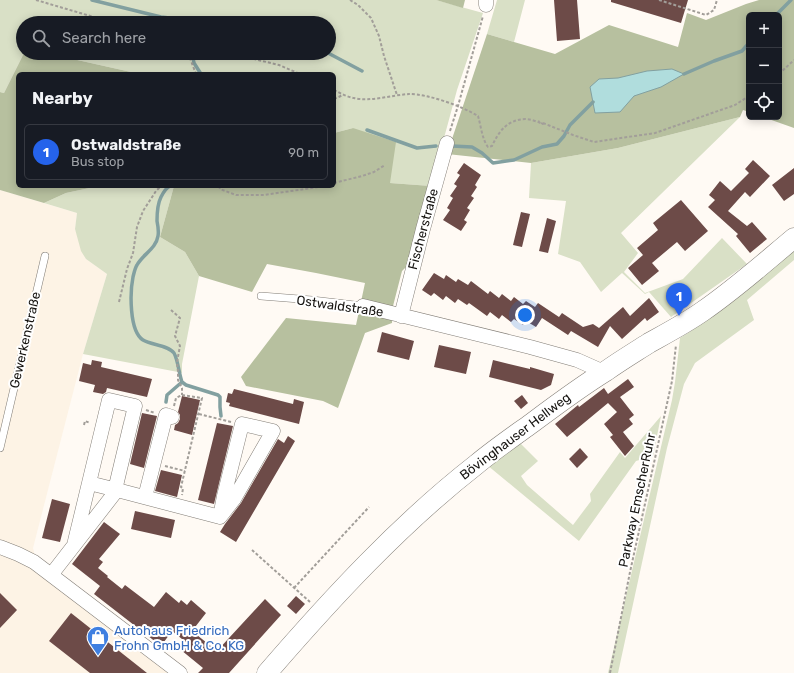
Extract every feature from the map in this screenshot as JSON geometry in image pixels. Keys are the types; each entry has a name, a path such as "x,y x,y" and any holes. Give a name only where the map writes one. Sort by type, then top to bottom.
{"street":[{"name":"Fischerstraße","path":"401,316 447,143"},
{"name":"Bövinghauser Hellweg","path":"267,673 332,600 375,556 424,508 477,463 574,392 648,344 703,311 794,238"},
{"name":"Ostwaldstraße","path":"363,306 530,347 577,360 604,372"},
{"path":"52,575 73,548 116,490 135,406 110,400 73,548"},
{"path":"145,497 169,416"},
{"path":"242,424 273,431 234,499 220,517 242,424"},
{"path":"89,483 220,517"},
{"path":"0,547 34,562 180,673"}],"lane":[{"name":"Gewerkenstraße","path":"0,448 45,256"},
{"name":"Ostwaldstraße","path":"261,296 363,306"}],"path":[{"path":"36,0 90,16"},
{"path":"350,0 358,5 371,18 380,36 384,56 397,95"},
{"path":"659,0 706,15 714,10 717,0"},
{"path":"454,119 486,3"},
{"path":"191,60 195,72"},
{"path":"258,60 279,65 295,72"},
{"path":"782,71 794,60"},
{"path":"336,91 355,99 411,94 458,106 478,116 486,145 488,146 492,146 498,134 512,121 526,119 543,124 538,121 594,142 654,133 735,105 746,98"},
{"path":"336,98 343,95"},
{"path":"336,182 374,172 385,165"},
{"path":"119,302 127,269 133,253 137,227 143,211 159,188"},
{"path":"220,188 236,195 264,195 311,188"},
{"path":"171,310 180,318 175,336 180,346 177,362 178,380 182,388 182,395"},
{"name":"Parkway EmscherRuhr","path":"610,673 630,572 672,381 676,343 670,332"},
{"path":"135,406 137,408 169,416 176,398 182,395 202,398 181,487 183,488 180,506"},
{"path":"199,414 242,424"},
{"path":"154,463 185,471"},
{"path":"294,588 369,507"},
{"path":"252,550 313,605"}],"shaded area":[{"path":"0,190 77,213 75,229 86,259 107,274 83,354 33,548 39,571 178,673 0,673"}],"green space":[{"path":"0,0 436,0 483,13 457,90 431,186 390,183 353,128 336,132 336,72 131,72 77,60 336,60 336,16 16,16 16,60 20,60 4,93 0,92"},
{"path":"436,0 465,0 463,8"},
{"path":"497,0 525,0 514,42 487,34"},
{"path":"759,0 794,0 794,128 771,120 782,120 782,12 746,12 746,111 743,110 740,117 618,148 531,163 447,154 487,34 555,54 609,25 678,47 687,13 706,20"},
{"path":"20,60 77,60 131,72 16,72 16,188 90,188 66,193 44,203 0,190 0,92 4,93"},
{"path":"740,117 621,233 638,253 624,272 645,293 683,279 722,238 747,264 671,317 649,292 645,294 622,273 601,292 580,262 558,254 566,201 529,198 531,163 618,148"},
{"path":"353,128 396,142 390,183 431,186 411,262 402,271 393,306 392,323 365,333 338,408 323,401 246,386 241,377 286,318 356,325 365,283 267,264 252,292 199,276 185,252 160,237 173,188 336,188 336,132"},
{"path":"90,188 173,188 160,237 185,252 199,276 182,364 182,373 83,354 107,274 86,259 81,251 75,229 77,213 44,203 66,193"},
{"path":"794,246 794,260 747,300 754,320 695,363 684,384 667,448 618,673 608,673 672,400 680,338 691,331 690,328"},
{"path":"661,416 653,456 636,461 579,541 487,465 519,442 538,461 521,476 527,485 573,525 591,501 590,494 620,452 625,458"}],"water":[{"path":"672,69 684,74 661,87 634,96 620,112 595,113 590,87 599,79 618,78 647,71"}],"building":[{"path":"554,0 577,0 580,39 557,41"},
{"path":"611,0 688,0 681,23 611,2"},
{"path":"753,160 770,176 750,197 745,192 728,211 747,226 752,222 767,239 750,253 736,236 738,234 708,207 715,200 709,195 720,181 731,191 749,173 745,169"},
{"path":"464,163 481,175 475,185 477,187 471,196 474,198 467,208 470,210 464,220 467,222 461,231 443,220 450,210 447,208 453,198 450,196 457,186 454,184 460,175 457,173"},
{"path":"794,168 794,194 784,201 772,185"},
{"path":"681,200 708,231 685,251 677,242 652,263 659,271 642,285 628,268 643,255 637,248 658,230 653,223"},
{"path":"521,212 530,214 522,247 513,245"},
{"path":"547,218 556,221 548,253 539,251"},
{"path":"434,273 444,279 446,275 456,282 458,279 468,285 471,281 488,294 490,291 499,298 502,294 511,301 514,297 523,304 526,301 535,307 538,303 559,317 562,313 583,327 593,324 599,328 623,307 630,316 649,298 659,312 647,321 645,318 622,339 610,326 598,347 571,331 568,335 542,318 536,327 526,321 523,325 514,319 511,322 502,315 499,319 490,312 487,316 469,303 467,305 458,299 455,303 446,296 443,300 434,293 431,296 422,290"},
{"path":"382,332 414,341 409,360 377,352"},
{"path":"439,345 471,352 466,374 434,367"},
{"path":"92,360 102,362 101,367 152,379 147,397 107,388 106,392 103,394 93,392 95,385 79,381 83,363 91,365"},
{"path":"493,360 530,369 530,367 554,374 551,385 541,390 489,377"},
{"path":"628,379 634,387 620,397 634,415 629,419 633,424 623,432 634,446 625,456 610,437 613,435 604,424 617,412 608,403 567,437 555,424 578,405 579,407 604,388 608,394"},
{"path":"234,389 293,404 294,399 304,402 299,424 229,406 230,403 226,402 228,393 232,394"},
{"path":"522,395 528,403 521,409 514,401"},
{"path":"182,396 200,400 192,435 174,430 175,425 180,419 178,412"},
{"path":"142,413 157,416 144,468 130,464"},
{"path":"217,423 233,426 214,504 198,500"},
{"path":"288,436 295,441 236,542 220,532 241,503 278,439 284,443"},
{"path":"580,448 588,457 577,468 569,459"},
{"path":"161,470 182,475 177,497 155,491"},
{"path":"52,499 70,504 60,542 42,538"},
{"path":"135,511 175,520 171,538 131,529"},
{"path":"104,522 120,534 99,559 103,562 98,568 122,589 125,585 154,607 166,592 179,603 181,600 187,605 191,600 206,613 192,631 217,651 265,599 281,615 229,673 198,673 203,668 181,650 187,643 172,631 161,646 94,594 100,586 72,564"},
{"path":"0,593 17,610 0,628"},
{"path":"296,596 305,604 296,614 287,606"},
{"name":"Autohaus Friedrich Frohn GmbH & Co. KG","path":"71,613 147,673 90,673 49,641"}],"waterway":[{"path":"92,0 157,16"},
{"path":"779,12 791,0"},
{"path":"684,74 742,51 746,46"},
{"path":"336,57 362,71"},
{"path":"193,60 200,72"},
{"path":"452,146 472,147 482,153 493,163 514,160 542,147 557,144 564,136 570,125 593,102"},
{"path":"367,130 417,148 436,146"},
{"path":"167,188 159,203 157,218 157,241 136,266 134,272 131,292 133,320 138,335 143,340 168,348 174,353 177,359 182,382 186,385 218,395 220,397 221,416"},
{"path":"166,402 167,395 182,382"}],"place":[{"name":"Ostwaldstraße","path":"679,316"},
{"name":"Autohaus Friedrich Frohn GmbH & Co. KG","path":"98,656"}]}
